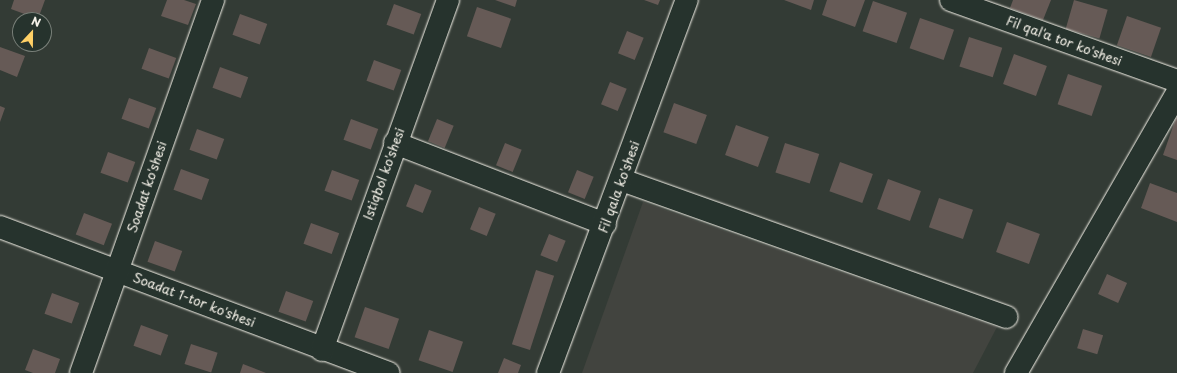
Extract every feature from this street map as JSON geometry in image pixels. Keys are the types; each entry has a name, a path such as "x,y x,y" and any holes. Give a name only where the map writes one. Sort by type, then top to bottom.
{"street":[{"name":"Soadat ko'shesi","path":"81,373 213,0"},
{"name":"Istiqbol ko'shesi","path":"322,350 395,143 448,0"},
{"name":"Fil qala ko'shesi","path":"548,373 622,180 687,0"},
{"name":"Fil qal'a tor ko'shesi","path":"951,0 1177,81"},
{"path":"1016,373 1177,93"},
{"path":"395,143 605,224"},
{"path":"622,180 1006,317"},
{"name":"Soadat 1-tor ko'shesi","path":"0,226 322,350 388,373"}],"shaded area":[{"path":"643,202 997,327 973,373 582,373"}],"building":[{"path":"14,0 45,0 41,12 19,12 11,9"},
{"path":"167,0 184,0 196,4 188,25 161,16"},
{"path":"495,0 517,0 515,7"},
{"path":"644,0 660,0 658,5"},
{"path":"784,0 814,0 811,10"},
{"path":"827,0 865,0 855,27 822,15"},
{"path":"1013,0 1051,0 1043,20 1010,8"},
{"path":"1074,0 1108,10 1099,38 1066,29"},
{"path":"873,1 907,13 897,43 863,31"},
{"path":"394,4 421,14 414,35 386,25"},
{"path":"477,7 511,19 501,48 467,36"},
{"path":"240,14 267,24 260,45 232,35"},
{"path":"1127,16 1161,28 1151,57 1117,45"},
{"path":"920,18 954,30 944,60 910,48"},
{"path":"627,31 644,38 635,60 618,53"},
{"path":"969,37 1002,48 993,77 959,66"},
{"path":"0,47 25,56 17,77 0,70"},
{"path":"149,48 176,58 169,79 141,69"},
{"path":"1014,54 1047,66 1036,96 1003,84"},
{"path":"374,60 401,70 394,91 366,81"},
{"path":"220,67 248,77 241,98 212,88"},
{"path":"1068,74 1102,86 1092,116 1058,104"},
{"path":"610,82 627,89 618,111 601,104"},
{"path":"129,98 156,108 149,129 121,119"},
{"path":"674,103 707,115 696,144 663,132"},
{"path":"0,106 5,108 0,122"},
{"path":"1177,118 1177,160 1163,155"},
{"path":"351,119 378,129 371,150 343,140"},
{"path":"437,119 454,126 445,148 428,141"},
{"path":"736,125 769,137 758,167 725,155"},
{"path":"197,129 224,139 217,160 189,150"},
{"path":"505,143 522,150 513,172 496,165"},
{"path":"785,143 819,154 810,184 775,172"},
{"path":"108,152 135,162 128,183 100,173"},
{"path":"840,162 873,174 862,203 829,191"},
{"path":"181,169 209,179 202,200 173,190"},
{"path":"332,170 359,180 352,201 324,191"},
{"path":"577,170 594,177 585,199 568,192"},
{"path":"888,179 921,191 910,221 877,209"},
{"path":"1150,183 1177,193 1177,222 1141,208"},
{"path":"415,184 432,191 423,213 406,206"},
{"path":"939,198 973,210 963,239 929,227"},
{"path":"479,207 496,214 487,236 470,229"},
{"path":"84,213 112,224 104,245 76,234"},
{"path":"1007,222 1040,234 1029,264 996,252"},
{"path":"311,223 339,233 332,254 303,244"},
{"path":"549,234 566,241 557,262 540,255"},
{"path":"155,241 182,251 175,272 147,262"},
{"path":"536,270 554,276 530,350 512,344"},
{"path":"1107,274 1127,283 1118,303 1098,294"},
{"path":"286,291 313,301 306,322 278,312"},
{"path":"52,293 79,303 72,324 44,314"},
{"path":"365,307 399,319 389,349 355,337"},
{"path":"141,325 168,335 161,356 133,346"},
{"path":"1083,329 1103,335 1097,354 1077,348"},
{"path":"429,330 463,342 453,372 419,360"},
{"path":"191,344 218,353 211,373 185,364"},
{"path":"33,349 60,359 55,373 33,373 25,370"},
{"path":"504,358 521,365 518,373 498,373"},
{"path":"243,364 266,373 240,373"}]}
